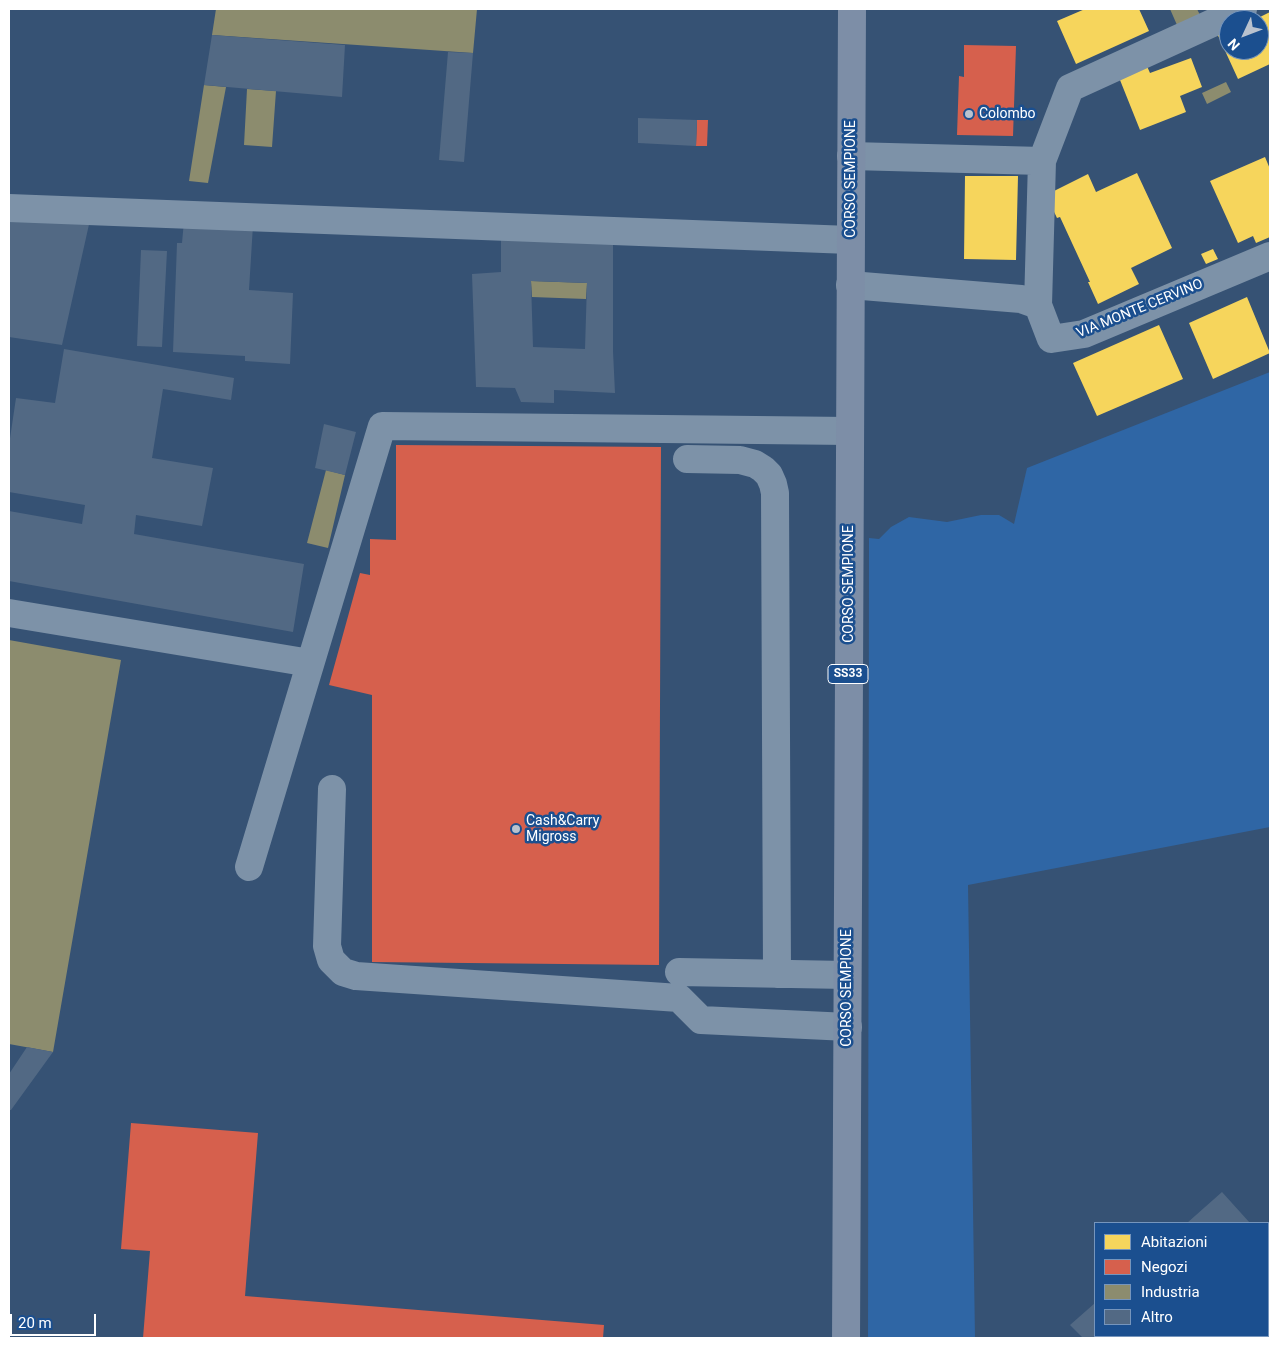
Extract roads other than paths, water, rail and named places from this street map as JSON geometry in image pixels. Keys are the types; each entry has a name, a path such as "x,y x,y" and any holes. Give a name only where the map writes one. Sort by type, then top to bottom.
{"main road":[{"name":"CORSO SEMPIONE","path":"846,1338 852,9"}],"street":[{"path":"850,285 1022,299 1038,305 1042,161 1070,88 1243,9"},
{"path":"851,156 1042,161"},
{"path":"9,208 850,240"},
{"name":"VIA MONTE CERVINO","path":"1038,305 1051,339 1084,334 1270,256"},
{"path":"249,867 382,426 850,431"},
{"path":"687,459 740,460 755,464 763,468 769,476 775,492 777,974"},
{"path":"9,614 310,663"},
{"path":"332,789 326,946 331,960 344,972 356,976 679,998 701,1020 848,1027"},
{"path":"679,972 847,975"}],"place":[{"name":"Colombo","path":"969,114"},
{"name":"Cash&Carry Migross","path":"516,829"}]}
